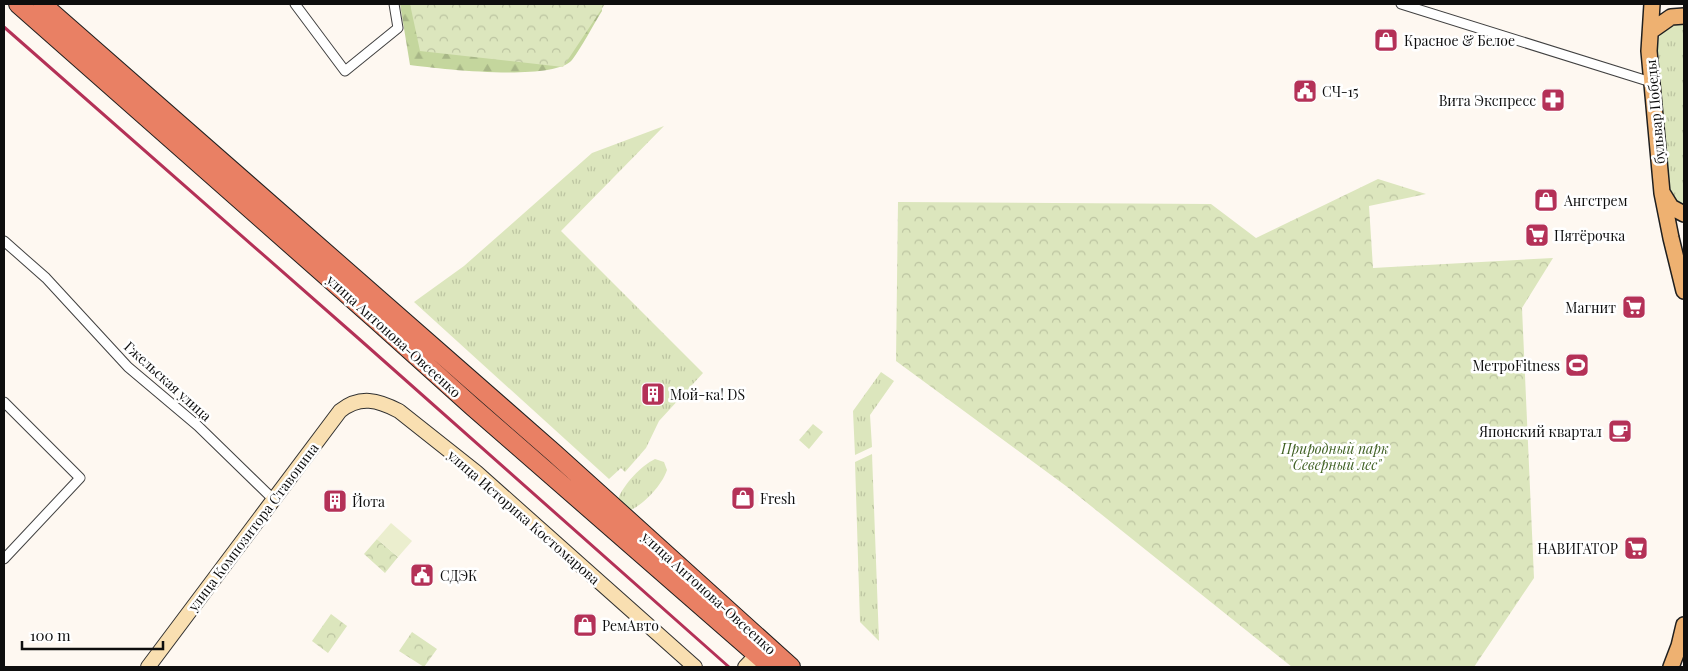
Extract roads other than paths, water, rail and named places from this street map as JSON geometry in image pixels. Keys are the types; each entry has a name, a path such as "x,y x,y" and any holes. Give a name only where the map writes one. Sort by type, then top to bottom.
{"highway":[{"name":"улица Антонова-Овсеенко","path":"18,4 154,113 560,460 756,656 771,667"},
{"name":"улица Антонова-Овсеенко","path":"42,4 154,113"},
{"name":"улица Антонова-Овсеенко","path":"756,656 791,667"}],"main road":[{"name":"бульвар Победы","path":"1652,4 1649,51 1662,193 1684,291"},
{"path":"1650,31 1671,17 1684,16"},
{"path":"1662,193 1671,207 1684,214"},
{"path":"1671,667 1684,625"}],"street":[{"path":"295,4 345,71 398,28 394,4"},
{"path":"1402,4 1651,82"},
{"name":"Гжельская улица","path":"4,240 46,278 128,367 198,426 273,499"},
{"name":"улица Историка Костомарова","path":"340,411 346,406 362,400 385,404 399,410 476,472 695,667"},
{"path":"4,402 80,478 4,559"},
{"name":"улица Композитора Ставонина","path":"148,667 340,411"}],"railway":[{"path":"4,27 729,667"}],"place":[{"name":"Красное & Белое","path":"1386,40"},
{"name":"СЧ-15","path":"1305,91"},
{"name":"Вита Экспресс","path":"1553,100"},
{"name":"Ангстрем","path":"1546,200"},
{"name":"Пятёрочка","path":"1537,235"},
{"name":"Магнит","path":"1634,307"},
{"name":"МетроFitness","path":"1577,365"},
{"name":"Мой-ка! DS","path":"653,394"},
{"name":"Японский квартал","path":"1620,431"},
{"name":"Fresh","path":"743,498"},
{"name":"Йота","path":"335,501"},
{"name":"НАВИГАТОР","path":"1636,548"},
{"name":"СДЭК","path":"422,575"},
{"name":"РемАвто","path":"585,625"}],"park label":[{"name":"Природный парк \"Северный лес\"","path":"1335,456"}]}
